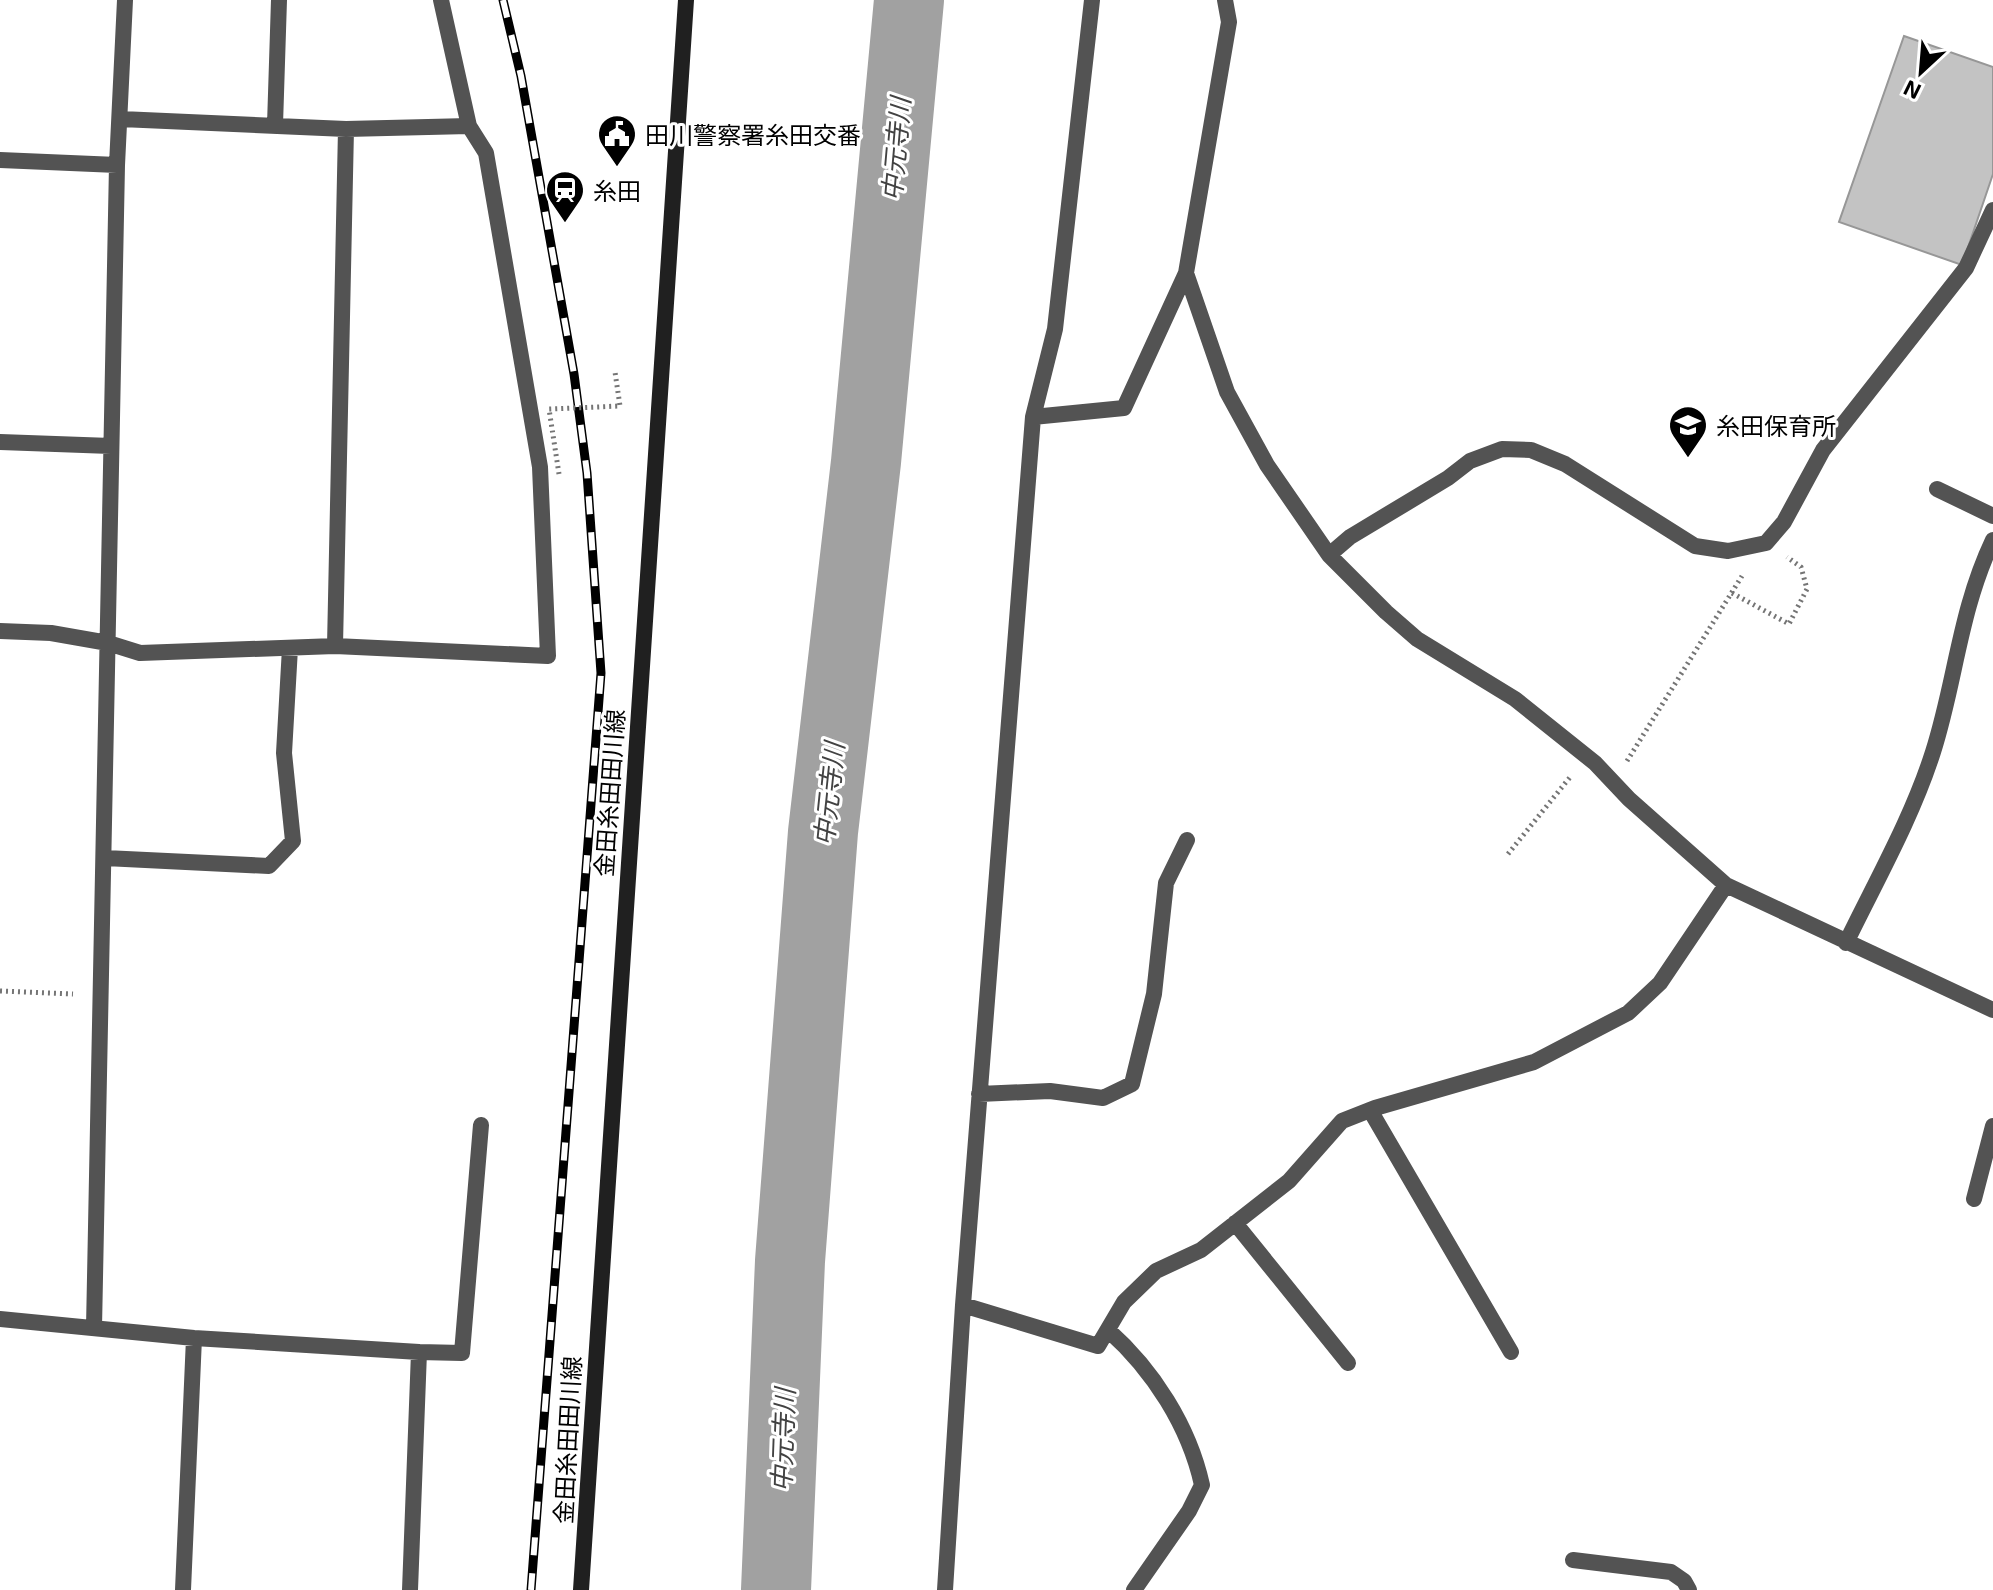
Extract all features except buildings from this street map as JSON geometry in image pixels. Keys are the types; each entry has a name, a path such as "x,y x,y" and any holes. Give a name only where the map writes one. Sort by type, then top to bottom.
{"main road":[{"name":"金田糸田田川線","path":"581,1590 686,0"}],"street":[{"path":"94,1328 117,165 125,0"},
{"path":"275,125 279,0"},
{"path":"0,631 51,633 108,643 140,653 335,646 548,656 540,467 486,153 469,126 441,0"},
{"path":"945,1590 963,1305 1033,417 1055,329 1092,0"},
{"path":"1033,417 1124,408 1186,273 1229,22 1225,0"},
{"path":"121,119 346,129 469,126"},
{"path":"335,646 346,129"},
{"path":"0,160 117,165"},
{"path":"1329,555 1350,537 1448,478 1470,461 1502,449 1531,450 1565,464 1695,546 1728,551 1766,543 1784,522 1823,450 1966,268 1993,210"},
{"path":"1186,273 1227,392 1267,465 1329,555 1417,639 1515,699 1587,756 1726,885 1993,1010"},
{"path":"0,442 111,446"},
{"path":"1937,489 1993,516"},
{"path":"1846,943 1933,753 1957,641 1979,568 1993,540"},
{"path":"105,858 269,866 293,841 284,753 290,648"},
{"path":"979,1094 1050,1091 1103,1098 1132,1084 1154,994 1166,883 1187,840"},
{"path":"963,1305 1098,1346 1124,1302 1156,1271 1201,1250 1289,1181 1342,1121 1534,1062 1628,1013 1660,983 1726,885"},
{"path":"1370,1110 1511,1352"},
{"path":"0,1319 194,1338 462,1353 481,1125"},
{"path":"1974,1199 1993,1126"},
{"path":"1235,1223 1348,1363"},
{"path":"1108,1330 1131,1350 1187,1434 1202,1485 1189,1511 1134,1590"},
{"path":"183,1590 194,1338"},
{"path":"410,1590 419,1352"},
{"path":"1573,1560 1671,1572 1684,1581 1689,1590"}],"path":[{"path":"559,474 549,409 620,406 615,372"},
{"path":"1732,593 1789,624 1807,589 1801,567 1766,543"},
{"path":"1612,781 1746,569 1748,547"},
{"path":"1508,854 1587,756"},
{"path":"0,991 101,996"}],"waterway":[{"name":"中元寺川","path":"776,1590 790,1261 823,832 866,462 909,0"}],"railway":[{"path":"503,0 521,76 574,374 587,473 601,673 531,1590"}],"place":[{"name":"田川警察署糸田交番","path":"617,168"},
{"name":"糸田","path":"565,224"},
{"name":"糸田保育所","path":"1688,459"}]}
